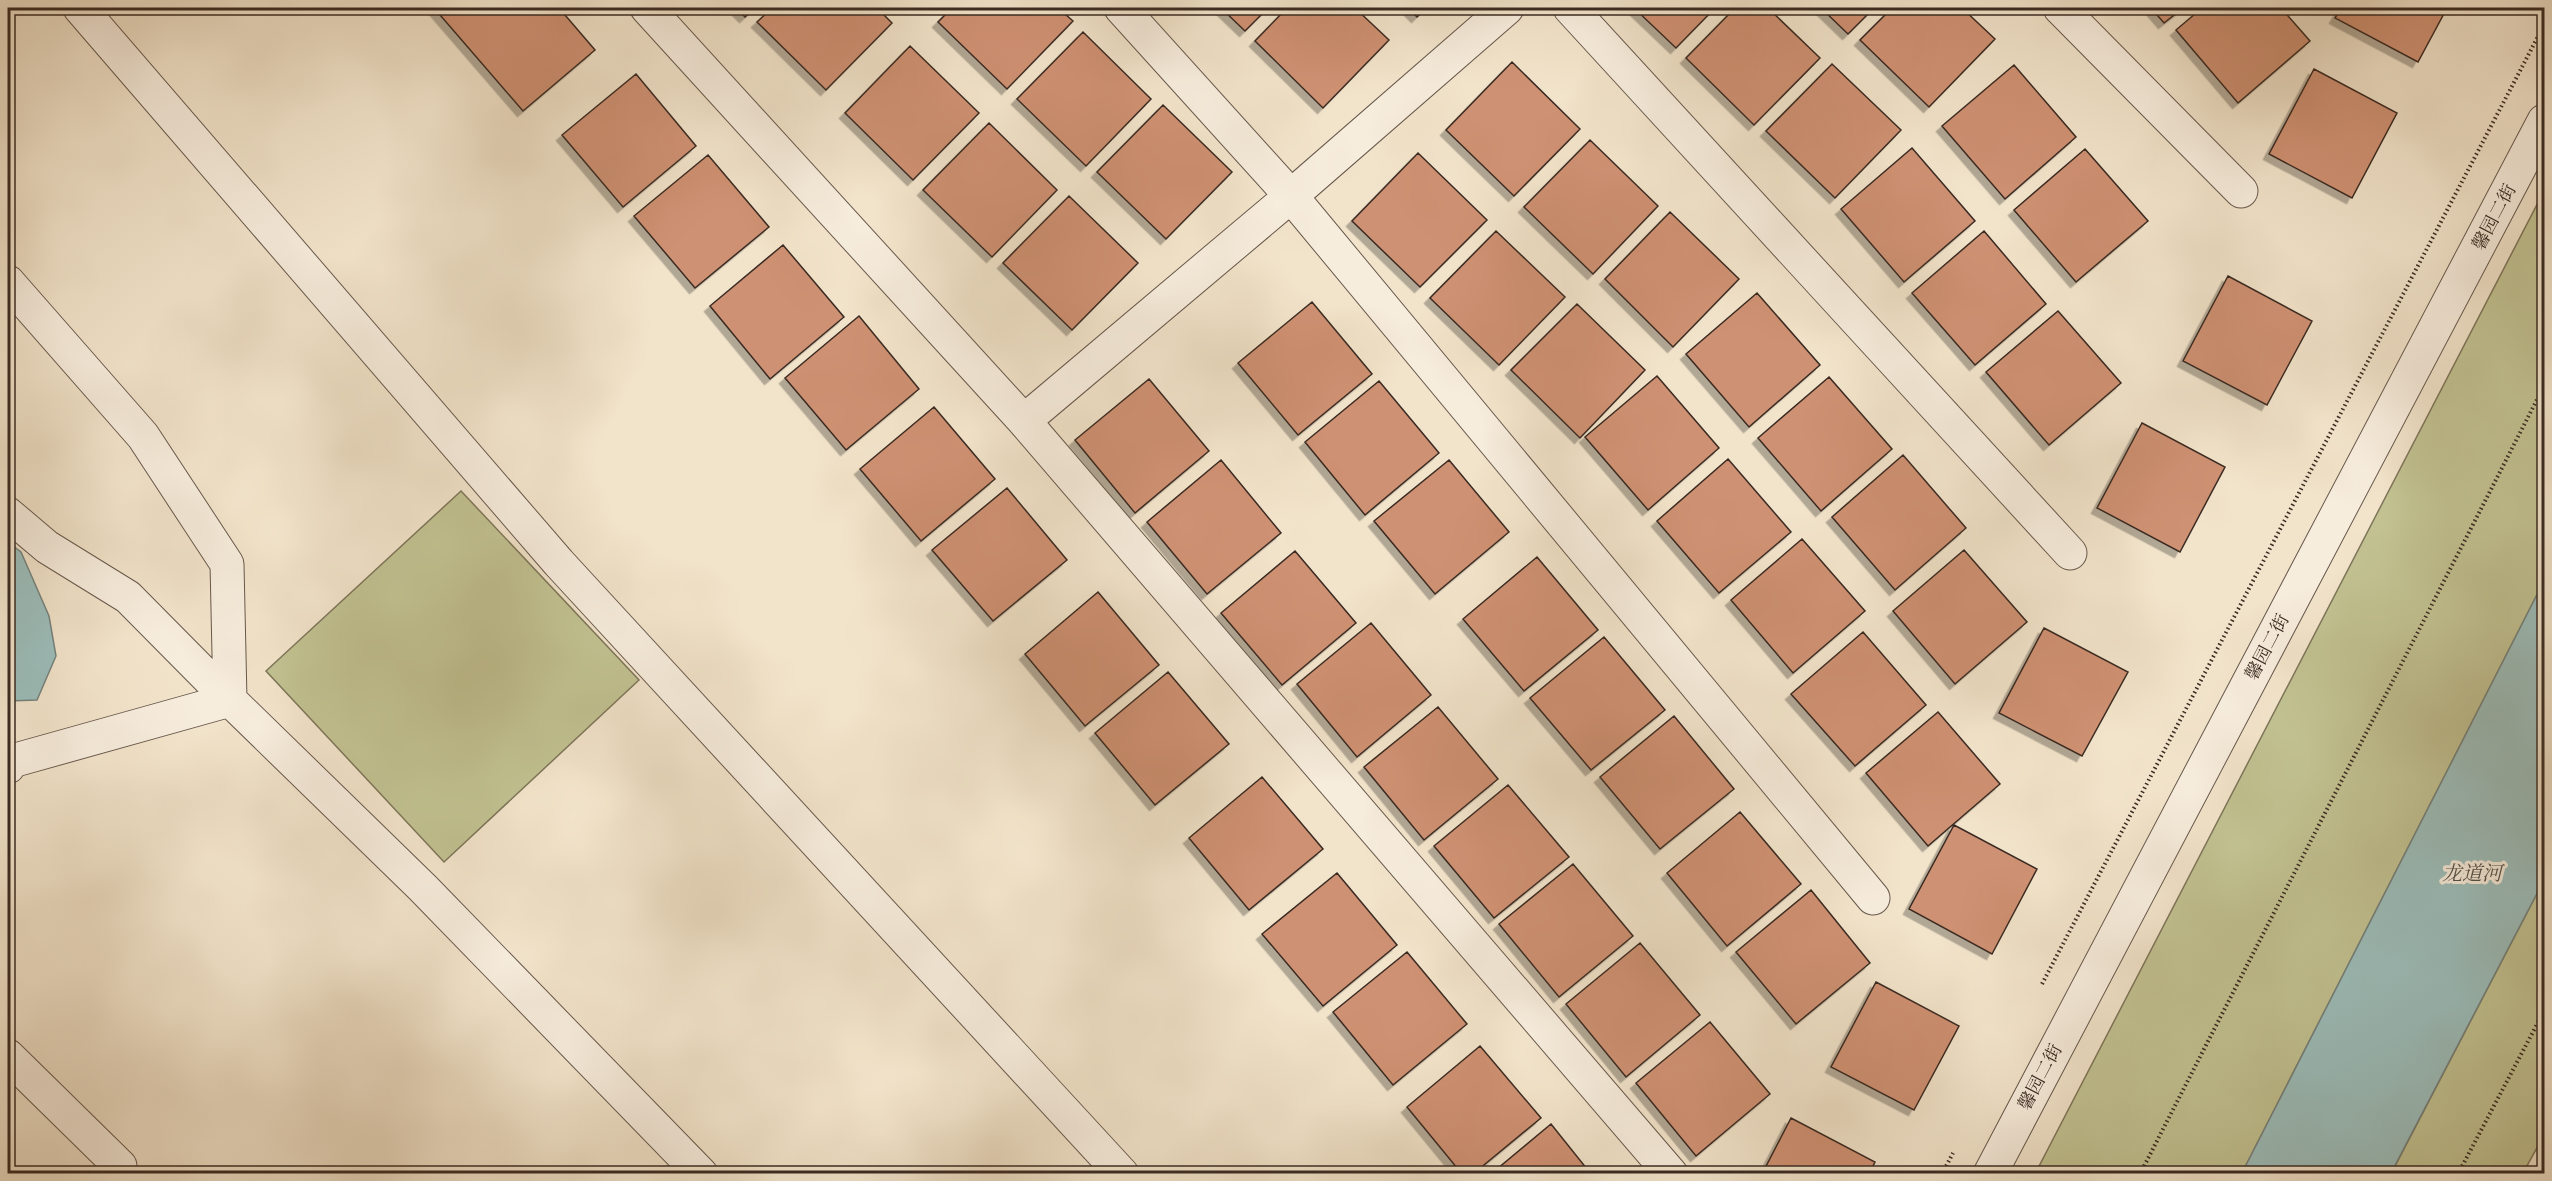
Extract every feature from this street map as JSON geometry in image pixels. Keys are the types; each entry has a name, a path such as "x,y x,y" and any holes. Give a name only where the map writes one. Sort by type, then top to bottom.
{"street":[{"path":"80,8 559,563 1122,1173"},
{"path":"646,8 1024,421 1671,1173"},
{"path":"1121,8 1291,196 1873,898"},
{"path":"1024,421 1291,196 1507,8"},
{"path":"1570,8 2070,553"},
{"path":"2060,8 2241,191"},
{"name":"馨园二街","path":"1990,1173 2544,121"},
{"path":"8,282 143,436 227,564 230,700"},
{"path":"8,514 47,547 128,597 423,888 701,1173"},
{"path":"9,762 230,700"},
{"path":"8,1056 120,1166 113,1173"}],"path":[{"path":"2036,994 2544,25"},
{"path":"2140,1173 2544,386"},
{"path":"2458,1173 2544,1011"},
{"path":"1942,1173 1954,1152"}],"green space":[{"path":"2544,191 2544,581 2242,1173 2035,1174"},
{"path":"461,491 639,680 444,862 266,671"},
{"path":"2544,880 2544,1135 2523,1173 2391,1174"}],"water":[{"path":"8,542 21,552 49,616 56,656 37,700 8,701"},
{"name":"龙道河","path":"2544,581 2544,880 2391,1173 2242,1173"}],"building":[{"path":"434,8 559,8 595,50 523,111"},
{"path":"736,8 755,8 745,17"},
{"path":"772,8 877,8 892,23 826,90 757,22"},
{"path":"952,8 1058,8 1073,21 1007,89 938,22"},
{"path":"1221,8 1268,8 1245,31"},
{"path":"1287,8 1355,8 1389,40 1323,108 1255,41"},
{"path":"1408,8 1426,8 1417,17"},
{"path":"1634,8 1715,8 1676,48"},
{"path":"1735,8 1768,8 1820,58 1754,125 1686,58"},
{"path":"1821,8 1874,8 1848,34"},
{"path":"1892,8 1962,8 1995,39 1929,107 1860,40"},
{"path":"2151,8 2183,8 2164,23"},
{"path":"2202,8 2281,8 2310,41 2238,103 2176,30"},
{"path":"2341,8 2447,8 2418,62 2335,18"},
{"path":"1083,32 1151,99 1086,166 1017,99"},
{"path":"910,46 979,113 913,180 845,113"},
{"path":"1512,62 1580,129 1514,196 1446,130"},
{"path":"1832,64 1901,130 1835,198 1766,131"},
{"path":"2014,65 2076,137 2005,199 1942,126"},
{"path":"2314,69 2397,113 2352,198 2269,154"},
{"path":"636,74 696,146 623,207 562,135"},
{"path":"1163,105 1232,172 1166,239 1097,172"},
{"path":"989,123 1057,190 992,257 923,190"},
{"path":"1590,140 1658,206 1593,274 1524,207"},
{"path":"1912,148 1975,221 1904,282 1841,209"},
{"path":"2085,149 2148,221 2076,282 2014,210"},
{"path":"1418,153 1487,220 1420,287 1352,221"},
{"path":"708,155 769,227 695,288 634,216"},
{"path":"1069,196 1138,263 1072,330 1003,263"},
{"path":"1670,212 1739,279 1673,347 1605,279"},
{"path":"1496,231 1565,297 1499,365 1430,298"},
{"path":"1984,231 2046,304 1975,365 1912,293"},
{"path":"783,245 844,317 770,379 710,306"},
{"path":"2228,276 2312,321 2267,405 2183,361"},
{"path":"1757,293 1820,365 1749,427 1686,354"},
{"path":"1312,302 1372,374 1298,435 1238,363"},
{"path":"1577,304 1645,370 1580,438 1511,370"},
{"path":"2058,311 2121,383 2049,445 1986,372"},
{"path":"859,316 919,389 846,450 785,378"},
{"path":"1657,376 1719,448 1648,510 1585,437"},
{"path":"1829,377 1892,449 1821,511 1758,438"},
{"path":"1149,379 1209,451 1135,513 1075,440"},
{"path":"1379,381 1439,453 1365,515 1305,442"},
{"path":"934,407 995,479 921,541 860,469"},
{"path":"2142,423 2225,467 2180,552 2097,508"},
{"path":"1903,455 1966,528 1895,590 1832,517"},
{"path":"1728,459 1791,532 1719,593 1657,521"},
{"path":"1221,460 1281,533 1207,594 1147,522"},
{"path":"1449,460 1509,532 1435,594 1374,521"},
{"path":"1007,488 1067,560 993,621 932,550"},
{"path":"1802,539 1865,611 1793,673 1731,600"},
{"path":"1964,550 2027,622 1955,684 1893,611"},
{"path":"1295,551 1356,623 1282,685 1221,613"},
{"path":"1537,557 1598,630 1524,691 1463,619"},
{"path":"1098,592 1159,665 1085,726 1025,654"},
{"path":"1371,623 1431,695 1357,757 1297,684"},
{"path":"2044,628 2128,672 2082,756 1999,713"},
{"path":"1863,632 1926,705 1855,766 1791,694"},
{"path":"1604,637 1665,710 1591,770 1530,698"},
{"path":"1168,672 1229,744 1155,805 1095,733"},
{"path":"1438,707 1498,779 1424,840 1364,767"},
{"path":"1938,712 2000,784 1928,846 1866,773"},
{"path":"1674,716 1734,789 1660,849 1600,777"},
{"path":"1262,777 1323,849 1249,910 1189,838"},
{"path":"1508,785 1569,857 1494,918 1434,846"},
{"path":"1740,812 1801,884 1727,946 1667,873"},
{"path":"1954,825 2037,869 1992,954 1909,909"},
{"path":"1573,864 1633,936 1559,997 1499,924"},
{"path":"1337,873 1397,945 1323,1006 1262,934"},
{"path":"1811,890 1870,963 1796,1024 1736,952"},
{"path":"1640,943 1700,1015 1626,1077 1566,1004"},
{"path":"1407,952 1467,1024 1393,1085 1333,1012"},
{"path":"1876,982 1959,1026 1914,1110 1831,1067"},
{"path":"1710,1022 1770,1094 1696,1156 1636,1083"},
{"path":"1480,1046 1541,1118 1473,1174 1462,1174 1407,1107"},
{"path":"1791,1118 1875,1162 1869,1174 1762,1174"},
{"path":"1551,1124 1591,1174 1491,1174"}]}
